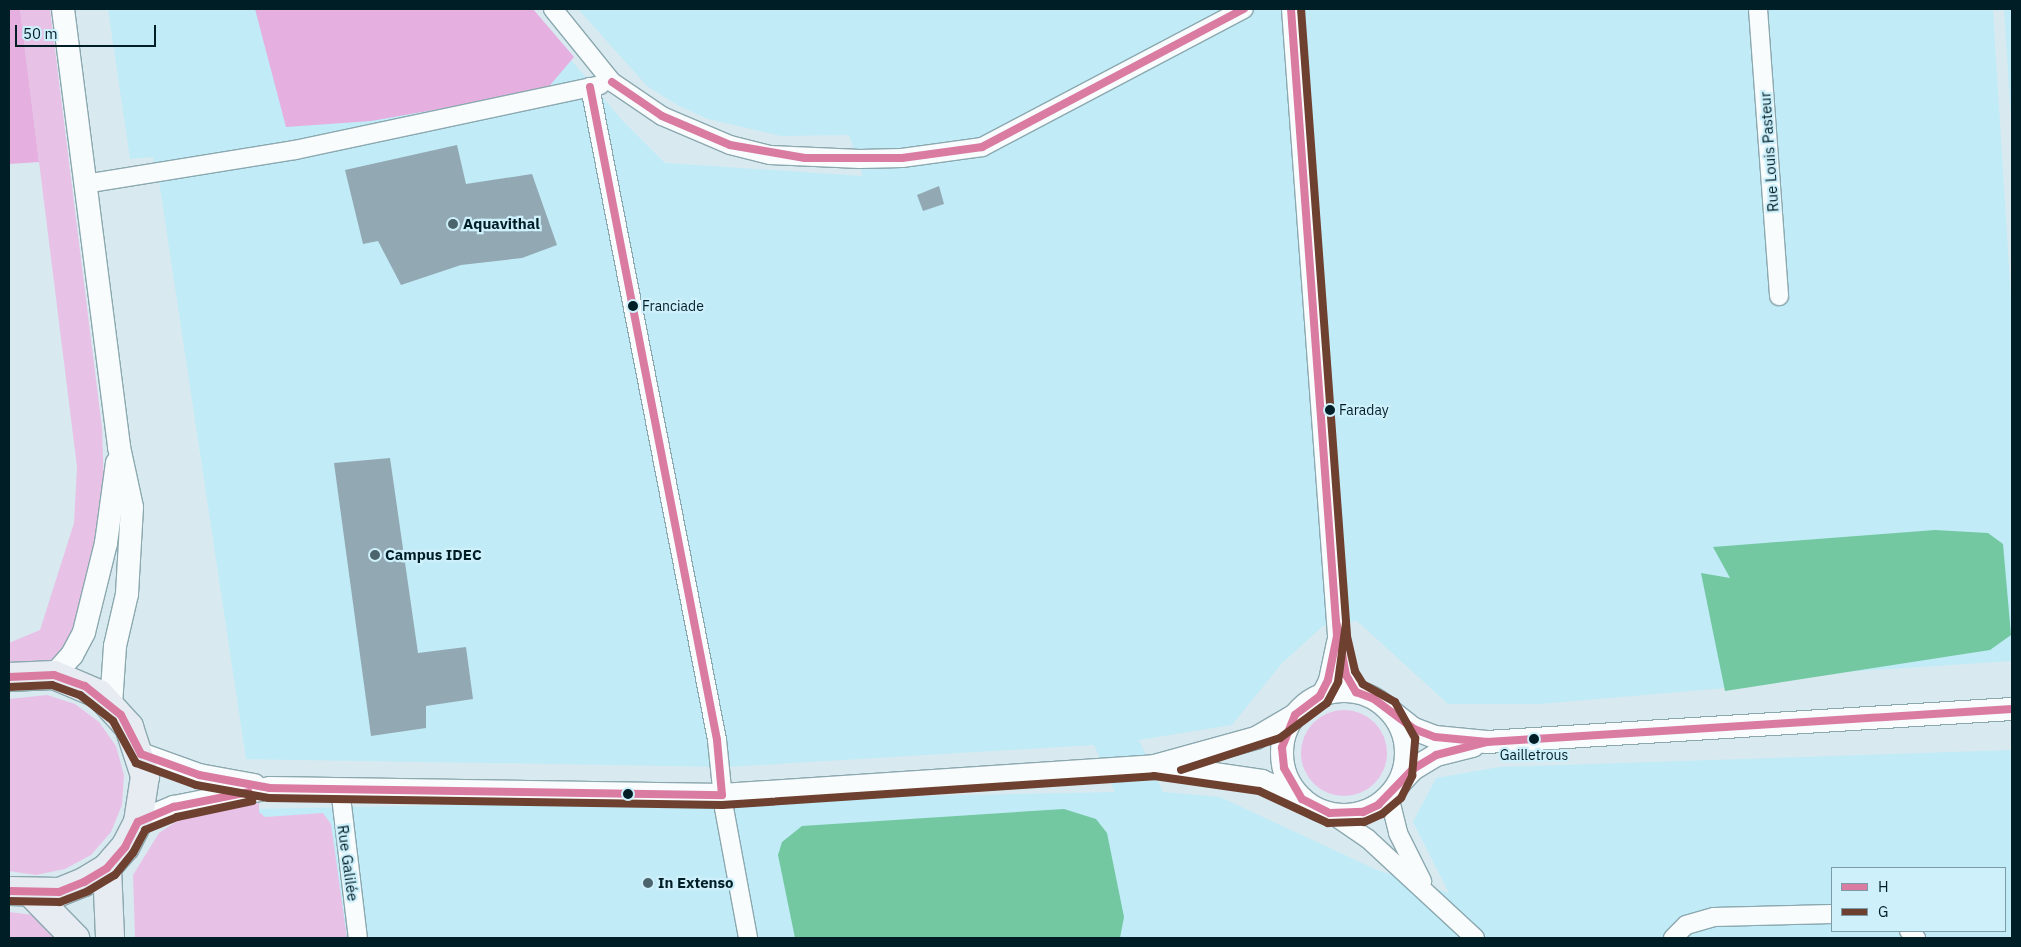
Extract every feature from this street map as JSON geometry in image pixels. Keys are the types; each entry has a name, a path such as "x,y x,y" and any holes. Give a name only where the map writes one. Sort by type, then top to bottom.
{"main road":[{"path":"9,677 54,675 85,686 111,705 130,727 141,754 145,776 138,822 125,847 106,868 67,889 20,893"},
{"path":"106,868 110,938"},
{"path":"20,893 75,938"}],"street":[{"path":"63,9 119,447 132,508 132,547 115,646 111,705"},
{"path":"553,9 612,82 662,116 730,145 794,157 860,159 902,158 982,147 1244,9"},
{"path":"1291,9 1336,636 1346,675 1356,692"},
{"name":"Rue Louis Pasteur","path":"1758,9 1779,296"},
{"path":"86,184 295,150 612,82"},
{"path":"590,87 715,731 722,795 748,938"},
{"path":"54,675 72,655 84,632 106,543 119,447"},
{"path":"1320,696 1328,680 1336,636"},
{"path":"141,754 200,775 270,788 722,795 1154,766 1256,738 1296,715 1320,696 1340,690 1356,692 1388,709 1414,729 1435,737 1487,742 2012,709"},
{"path":"1388,709 1399,724 1406,756 1391,793 1398,833 1432,896"},
{"path":"1296,715 1282,748 1284,768 1302,799"},
{"path":"1330,813 1363,812 1391,793 1413,769 1436,755 1487,742"},
{"path":"1154,766 1262,781 1330,813 1368,839 1432,896 1475,938"},
{"path":"138,822 174,807 270,788"},
{"name":"Rue Galilée","path":"340,788 358,938"},
{"path":"1673,938 1686,925 1714,917 1831,914"}],"shaded area":[{"path":"9,9 20,9 39,162 9,164"},
{"path":"20,9 50,9 102,428 104,487 100,534 71,647 50,660 9,662 9,643 40,630 74,523 77,467"},
{"path":"108,9 528,9 621,119 665,163 863,176 849,135 781,136 708,119 679,106 647,86 578,9 1993,9 2012,316 2012,661 1843,672 1726,688 1540,704 1448,704 1357,621 1323,626 1282,663 1232,725 1139,740 1163,792 1220,797 1377,870 1449,893 1413,822 1436,778 1499,767 2012,750 2012,938 267,938 251,809 1115,792 1094,745 727,767 246,759 159,181 153,157 130,159"},
{"path":"255,9 533,9 574,57 546,90 371,121 286,127"},
{"path":"2004,9 2012,9 2012,135"},
{"path":"1935,530 1988,533 2003,544 2011,635 1990,650 1725,691 1701,573 1730,578 1713,547"},
{"path":"47,695 75,704 99,722 116,746 124,775 122,805 111,832 91,855 65,869 36,875 9,871 9,699"},
{"path":"1344,710 1360,713 1368,717 1380,729 1384,737 1387,753 1384,769 1380,777 1368,789 1360,793 1344,796 1328,793 1320,789 1308,777 1304,769 1301,753 1304,737 1308,729 1320,717 1328,713"},
{"path":"259,803 259,812 265,817 323,813 331,824 347,938 135,938 133,875 159,833 180,819 204,811"},
{"path":"1064,809 1096,819 1107,833 1124,917 1120,938 795,938 778,855 782,842 802,826"},
{"path":"9,912 34,915 54,938 9,938"}],"building":[{"name":"Aquavithal","path":"457,145 466,184 532,174 557,245 522,258 461,265 401,285 378,241 363,244 345,170"},
{"path":"939,186 944,204 923,211 917,195"},
{"name":"Campus IDEC","path":"390,458 418,653 466,647 473,699 426,706 426,728 371,736 334,463"}],"transit line":[{"name":"H","path":"612,82 662,116 730,145 805,158 902,158 982,147 1244,9"},
{"name":"H","path":"1291,9 1337,636 1328,680 1320,696 1295,715 1282,748 1284,768 1302,799 1330,813 1363,812 1378,805 1413,769 1436,755 1487,742 2012,709"},
{"name":"G","path":"9,687 52,685 80,695 113,721 136,763 196,785 269,798 722,805 1154,776 1259,791 1328,823 1364,822 1382,814 1401,798 1412,776 1415,738 1395,702 1363,684 1355,671 1347,635 1301,9"},
{"name":"H","path":"590,87 717,740 722,795"},
{"name":"H","path":"1336,621 1346,675 1356,692 1374,699 1414,729 1435,737 1488,742"},
{"name":"G","path":"1181,770 1280,738 1327,703 1338,682 1346,623"},
{"name":"H","path":"9,677 54,675 85,686 121,715 141,754 199,775 270,788 722,795"},
{"name":"H","path":"9,891 59,892 84,882 107,868 125,847 138,822 174,807 249,792"},
{"name":"G","path":"9,901 60,902 88,891 115,875 133,853 145,830 177,817 252,801"}],"place":[{"name":"Aquavithal","path":"453,224"},
{"name":"Franciade","path":"633,306"},
{"name":"Faraday","path":"1330,410"},
{"name":"Campus IDEC","path":"375,555"},
{"name":"Gailletrous","path":"1534,739"},
{"name":"In Extenso","path":"648,883"}]}
